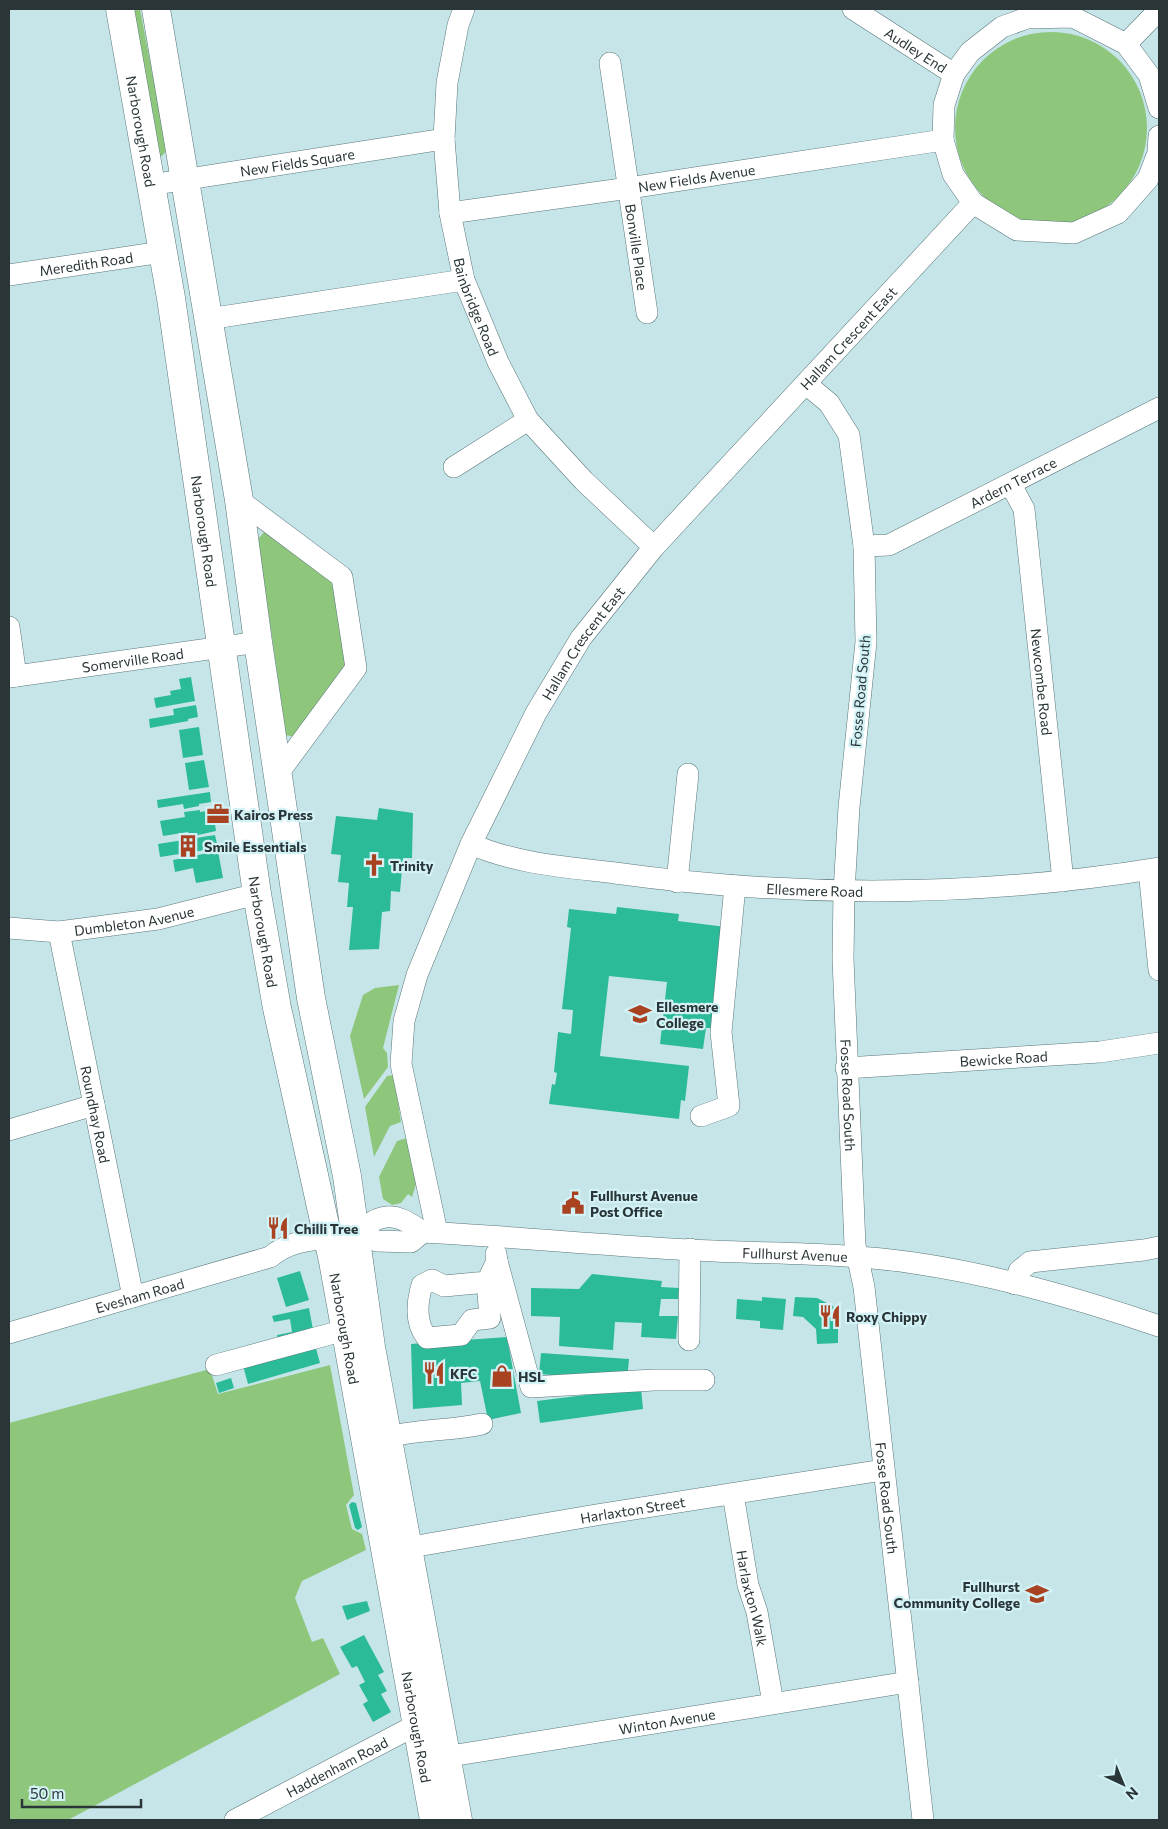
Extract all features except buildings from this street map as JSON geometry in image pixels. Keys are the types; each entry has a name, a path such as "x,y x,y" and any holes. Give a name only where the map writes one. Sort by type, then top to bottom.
{"main road":[{"name":"Narborough Road","path":"120,9 162,252 172,298 257,894 277,1008 328,1238 345,1330 396,1550 435,1758 458,1820"},
{"name":"Narborough Road","path":"156,9 239,500 277,775 311,998 347,1176 371,1347 388,1437 396,1550"},
{"name":"Narborough Road","path":"434,1820 435,1758"}],"street":[{"name":"Bainbridge Road","path":"464,9 458,25 447,83 444,139 450,212 464,280 498,362 528,420 584,481 654,547"},
{"name":"Audley End","path":"853,9 954,74"},
{"path":"1126,44 1159,10"},
{"path":"1159,108 1149,75 1126,44 1073,17 1026,14 1002,27 976,47 954,74 944,105 943,140 953,174 973,203 1017,230 1074,233 1118,212 1153,182 1159,136"},
{"name":"Bonville Place","path":"610,63 647,313"},
{"name":"New Fields Square","path":"150,185 184,178 444,139"},
{"name":"New Fields Avenue","path":"450,212 628,188 943,140"},
{"name":"Hallam Crescent East","path":"430,1232 426,1188 401,1064 404,1020 417,975 471,844 536,713 581,638 654,547 973,203"},
{"name":"Meredith Road","path":"9,275 162,252"},
{"path":"208,319 464,280"},
{"name":"Fosse Road South","path":"806,384 829,403 849,435 864,546 866,642 849,807 844,892 843,959 846,1068 856,1256 864,1287 923,1820"},
{"name":"Ardern Terrace","path":"864,546 889,545 1011,485 1159,408"},
{"path":"454,466 528,420"},
{"name":"Newcombe Road","path":"1011,485 1024,509 1064,881"},
{"path":"239,500 342,577 356,668 277,775"},
{"path":"9,627 12,676"},
{"name":"Somerville Road","path":"12,676 258,642"},
{"path":"677,882 688,774"},
{"name":"Ellesmere Road","path":"471,844 508,858 677,882 844,892 996,889 1154,869"},
{"path":"1154,869 1159,970"},
{"path":"701,1116 729,1106 721,1032 735,886"},
{"name":"Dumbleton Avenue","path":"9,928 59,932 158,919 257,894"},
{"name":"Roundhay Road","path":"59,932 133,1297"},
{"name":"Bewicke Road","path":"846,1068 1100,1052 1159,1043"},
{"path":"9,1130 94,1105"},
{"path":"328,1238 355,1232 381,1218 403,1219 426,1188"},
{"name":"Fullhurst Avenue","path":"403,1219 430,1232 690,1249 856,1256 916,1263 1015,1284 1097,1305 1159,1326"},
{"name":"Fullhurst Avenue","path":"355,1232 378,1240 411,1242 430,1232"},
{"path":"495,1237 497,1261 530,1387 654,1380 704,1380"},
{"name":"Evesham Road","path":"9,1333 270,1256 287,1245 303,1240 328,1238"},
{"path":"1015,1284 1019,1271 1030,1262 1144,1250 1159,1246"},
{"path":"688,1340 690,1249"},
{"path":"487,1282 497,1261"},
{"path":"216,1364 345,1330"},
{"path":"388,1437 411,1431 460,1429 482,1424"},
{"name":"Harlaxton Street","path":"396,1550 596,1515 884,1470"},
{"name":"Harlaxton Walk","path":"733,1494 748,1584 757,1612 773,1703"},
{"name":"Winton Avenue","path":"435,1758 908,1682"},
{"name":"Haddenham Road","path":"236,1820 428,1720"}],"green space":[{"path":"129,9 140,9 167,150 162,156 159,155"},
{"path":"1051,32 1070,34 1088,39 1104,48 1119,60 1131,75 1140,91 1145,109 1147,128 1145,147 1140,165 1131,181 1119,196 1104,208 1088,217 1070,222 1051,224 1032,222 1014,217 998,208 983,196 971,181 962,165 957,147 955,128 957,109 962,91 971,75 983,60 998,48 1014,39 1032,34"},
{"path":"266,530 333,583 348,669 297,738 286,735 258,539"},
{"path":"399,985 383,1048 387,1053 388,1067 364,1099 350,1036 363,995 375,988"},
{"path":"394,1075 401,1122 390,1126 374,1157 365,1107 387,1076"},
{"path":"407,1138 417,1181 412,1197 408,1194 401,1203 392,1205 383,1199 379,1177 397,1141"},
{"path":"330,1365 354,1495 346,1505 352,1529 362,1534 366,1550 302,1581 295,1598 312,1642 323,1638 340,1674 68,1820 9,1820 9,1423 210,1369 218,1394"}],"place":[{"name":"Kairos Press","path":"218,814"},
{"name":"Smile Essentials","path":"188,846"},
{"name":"Trinity","path":"374,865"},
{"name":"Ellesmere College","path":"640,1014"},
{"name":"Fullhurst Avenue Post Office","path":"573,1203"},
{"name":"Chilli Tree","path":"278,1228"},
{"name":"Roxy Chippy","path":"830,1316"},
{"name":"KFC","path":"434,1373"},
{"name":"HSL","path":"502,1376"},
{"name":"Fullhurst Community College","path":"1037,1594"}]}
